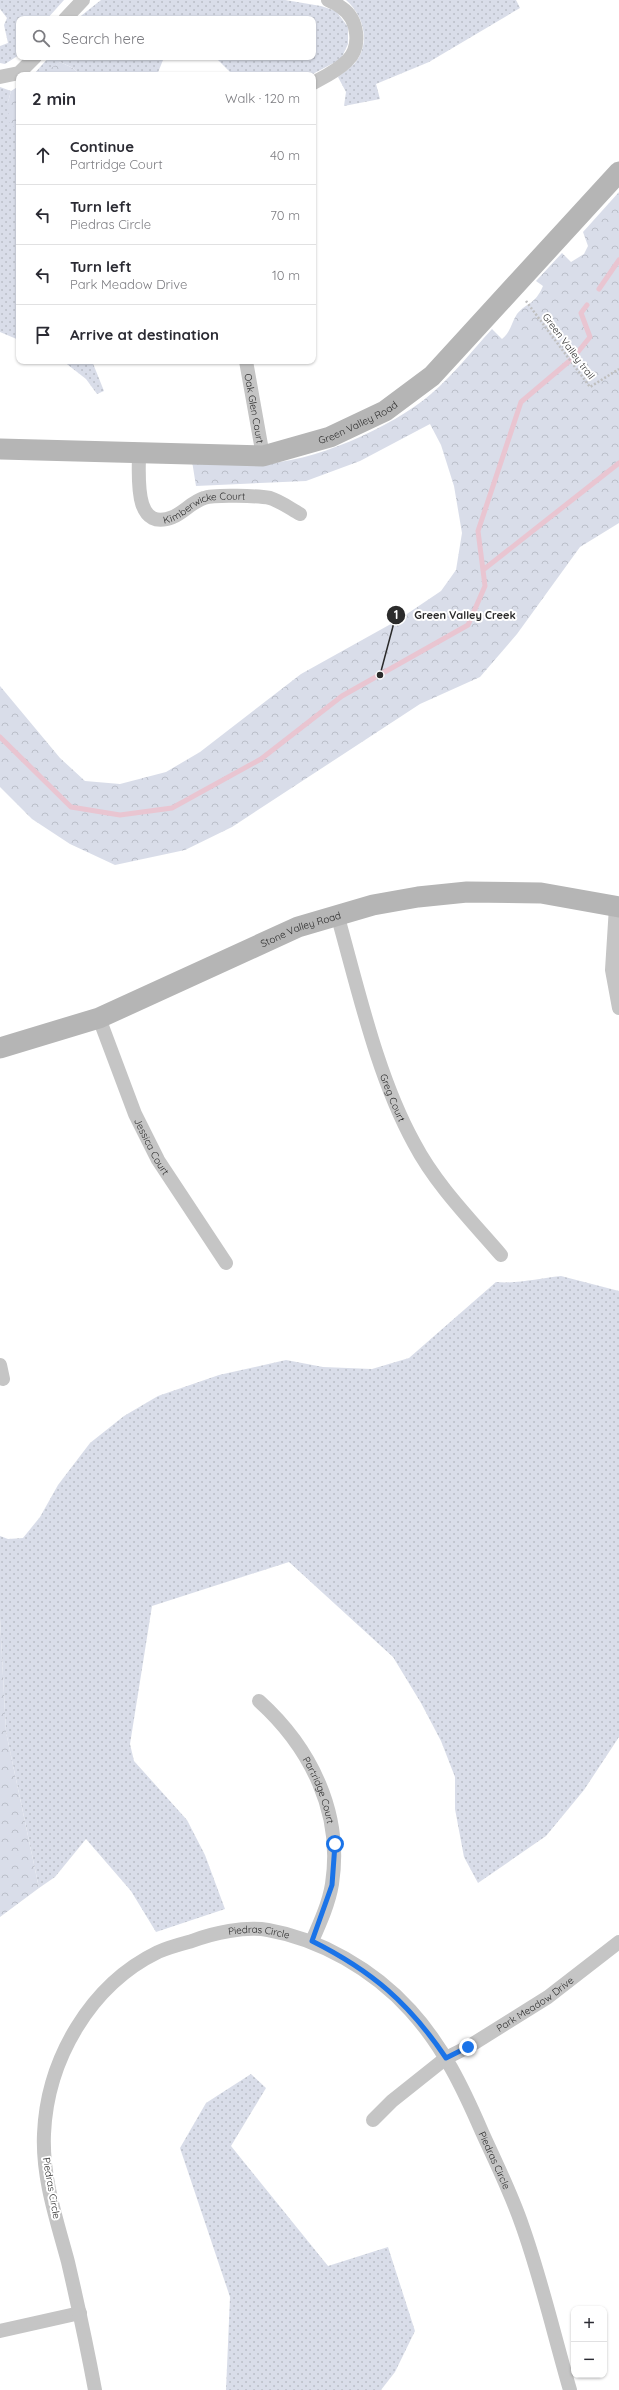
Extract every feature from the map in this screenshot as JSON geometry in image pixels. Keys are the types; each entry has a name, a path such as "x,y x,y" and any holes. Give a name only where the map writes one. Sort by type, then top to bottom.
{"street":[{"path":"67,16 83,0"},
{"path":"316,82 333,73 349,60 355,48 357,36 354,24 344,8 328,0"},
{"path":"20,72 32,60"},
{"path":"0,78 16,74"},
{"name":"Green Valley Road","path":"0,449 263,456 330,437 385,411 432,376 619,172"},
{"name":"Oak Glen Court","path":"247,364 263,456"},
{"name":"Kimberwicke Court","path":"139,453 140,497 145,512 151,518 161,520 172,517 195,502 215,496 271,498 300,514"},
{"name":"Stone Valley Road","path":"0,1048 99,1018 261,942 337,914 418,897 467,892 541,893 617,907"},
{"path":"617,907 612,970 619,1008"},
{"name":"Greg Court","path":"337,914 393,1102 414,1144 439,1182 501,1255"},
{"name":"Jessica Court","path":"99,1018 135,1114 158,1160 226,1263"},
{"path":"0,1365 3,1379"},
{"name":"Partridge Court","path":"259,1701 289,1732 312,1765 328,1805 335,1844 332,1885 312,1941"},
{"name":"Piedras Circle","path":"96,2390 80,2313 51,2195 46,2164 44,2134 54,2076 66,2047 86,2010 121,1976 158,1952 213,1933 265,1930 312,1941 338,1954 361,1969 403,2003 428,2031 446,2058 463,2087 523,2227 570,2390"},
{"name":"Park Meadow Drive","path":"373,2120 392,2102 446,2058 468,2047 548,1997 619,1942"},
{"path":"0,2331 80,2313"}],"path":[{"name":"Green Valley trail","path":"515,286 590,387 619,368"}],"green space":[{"path":"0,0 64,0 50,16 16,16 16,57 5,64 0,63 0,46 8,43 4,25 7,18 0,9"},
{"path":"101,0 285,0 321,6 336,11 348,27 348,44 341,59 316,72 230,72 218,60 316,60 316,16 81,16"},
{"path":"346,0 516,0 520,8 429,62 376,84 380,99 344,106 346,92 338,77 355,63 363,47 364,38 361,22 352,6"},
{"path":"46,60 163,60 158,72 77,72 73,68 60,62 47,72 36,72"},
{"path":"60,62 73,68 77,72 45,72"},
{"path":"0,87 11,91 8,102 16,124 16,339 0,332"},
{"path":"16,88 16,129 8,121 8,102 11,91"},
{"path":"619,192 619,523 580,547 517,634 480,677 420,704 232,827 185,850 115,865 70,844 32,819 0,787 0,686 60,758 85,781 120,784 166,772 200,752 301,674 398,620 441,591 456,570 462,533 454,486 441,445 430,424 360,461 306,481 196,486 192,461 250,464 280,462 326,450 373,431 395,419 414,407 439,387 492,329 502,339 505,336 517,314 534,300 540,292 543,286 536,281 562,253 571,262 584,254 588,246 583,232"},
{"path":"67,364 93,364 104,391 97,394 86,379"},
{"path":"561,1276 619,1291 619,1737 584,1790 546,1836 478,1883 464,1857 455,1809 455,1777 441,1741 421,1703 393,1657 289,1562 152,1606 130,1744 134,1761 187,1820 205,1855 225,1909 156,1932 131,1891 86,1839 55,1877 39,1888 6,1732 0,1618 0,1536 8,1539 23,1538 40,1517 58,1485 90,1443 124,1416 158,1396 219,1375 286,1360 323,1367 372,1369 409,1358 496,1282 521,1282"},
{"path":"0,1618 6,1732 39,1888 0,1917"},
{"path":"251,2074 266,2088 231,2146 328,2266 388,2247 415,2331 395,2372 381,2390 226,2390 230,2297 180,2148 206,2103"}],"waterway":[{"path":"599,289 619,260"},
{"path":"0,737 71,807 120,815 172,808 261,759 342,696 468,625 485,586 478,531 521,402 573,358 590,337 581,313 587,305"},
{"path":"483,570 619,463"}],"place":[{"name":"Green Valley Creek","path":"380,675"}],"route":[{"path":"335,1844 332,1885 312,1941 338,1954 386,1988 408,2008 428,2031 446,2058 468,2047"}]}
